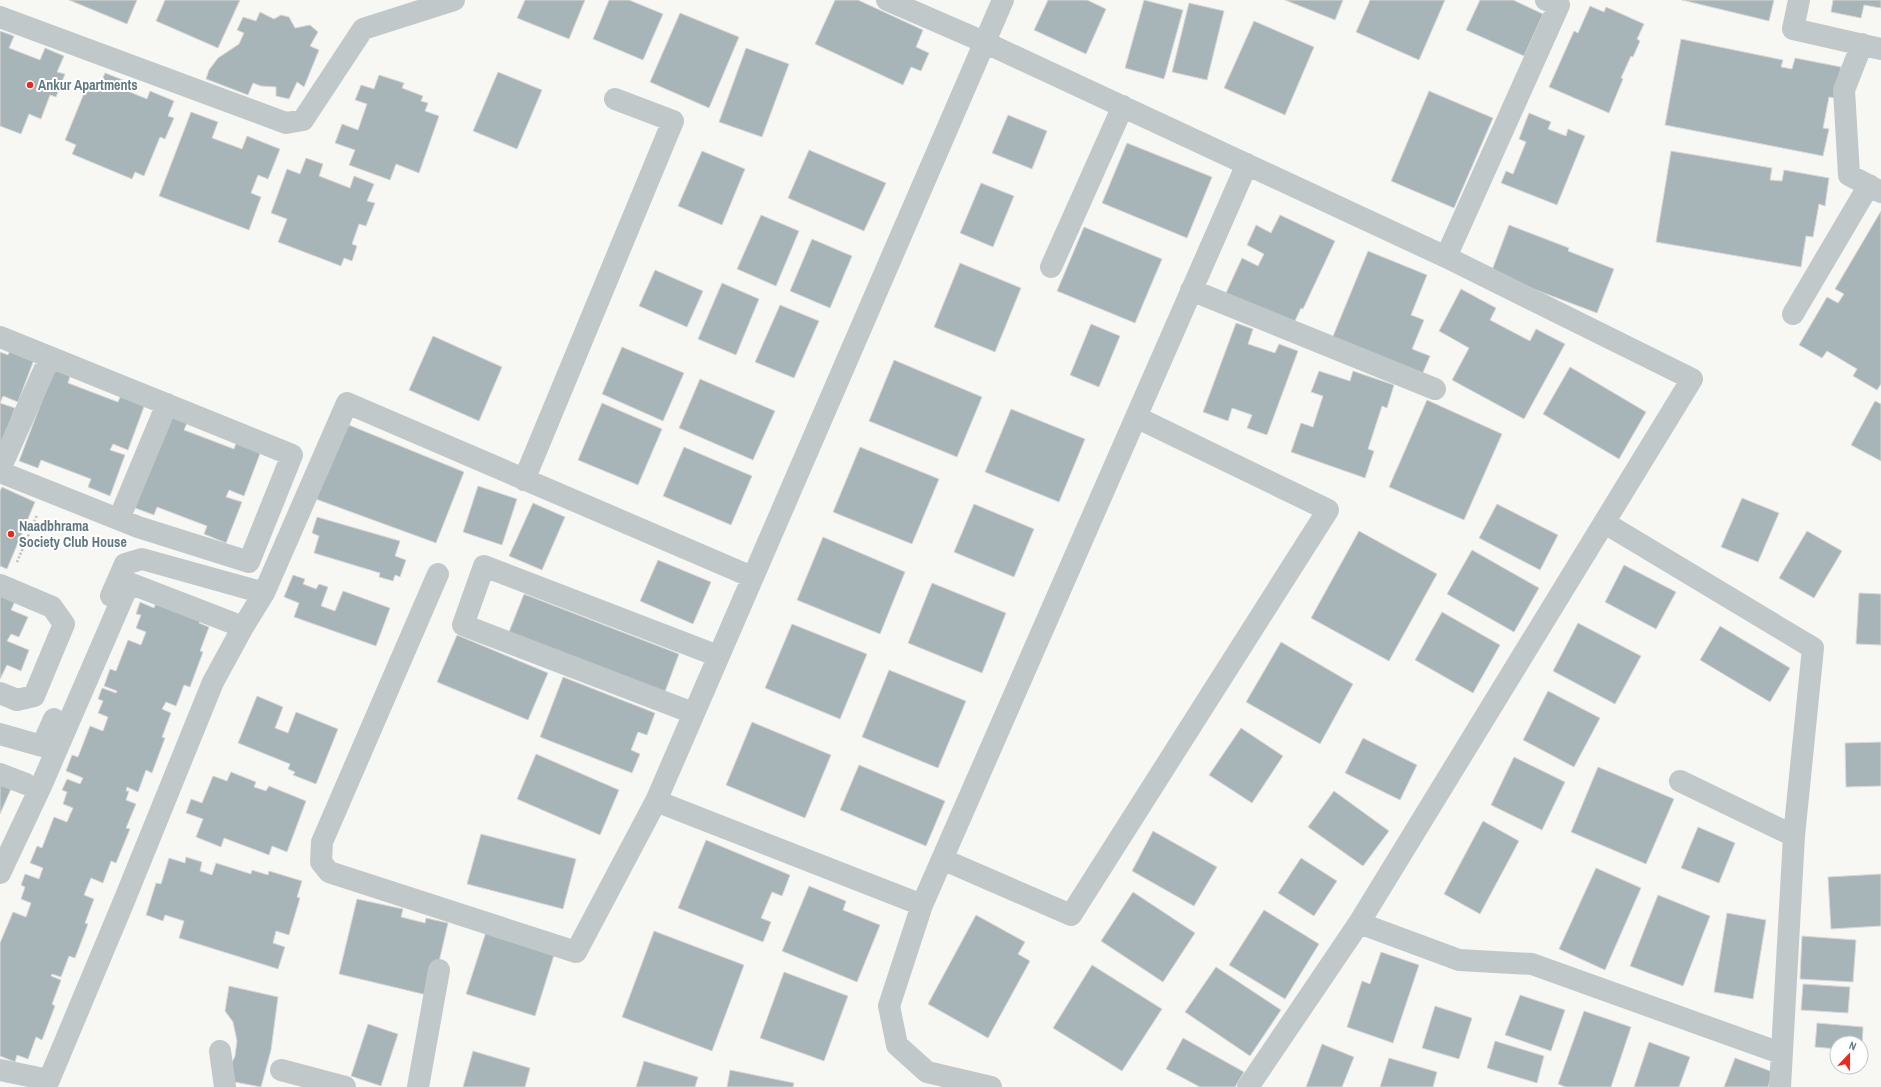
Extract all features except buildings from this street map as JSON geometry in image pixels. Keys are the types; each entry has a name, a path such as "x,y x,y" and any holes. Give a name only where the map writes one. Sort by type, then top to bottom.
{"street":[{"path":"0,17 286,123 303,120 362,28 454,0"},
{"path":"887,0 984,42 1446,257 1692,379 1359,923 1248,1087"},
{"path":"438,574 322,842 321,862 329,872 576,952 656,800 1003,0"},
{"path":"1446,257 1559,6 1546,0"},
{"path":"1793,314 1875,188 1849,175 1844,90 1872,47 1793,29 1799,0"},
{"path":"524,480 673,121 615,98"},
{"path":"1051,267 1123,106"},
{"path":"991,1087 927,1072 897,1045 890,1006 922,905 1247,164"},
{"path":"1191,290 1435,389"},
{"path":"0,337 292,455 249,562 138,528 0,472"},
{"path":"0,469 50,357"},
{"path":"0,1070 49,1080 213,682 243,627 264,593 347,403 752,577"},
{"path":"119,520 167,404"},
{"path":"942,859 1071,915 1328,510 1136,417"},
{"path":"1605,523 1813,648 1794,836 1780,1053 1780,1087"},
{"path":"138,528 142,542 142,559"},
{"path":"0,841 37,775 42,746 125,564 142,559 264,593"},
{"path":"694,713 463,625 484,566 718,656"},
{"path":"0,873 33,783 129,583 243,627"},
{"path":"0,585 52,607 64,624 34,696 17,700 0,693"},
{"path":"0,734 42,746"},
{"path":"0,774 33,783"},
{"path":"1680,781 1794,836"},
{"path":"656,800 922,905"},
{"path":"1359,923 1459,960 1532,964 1780,1053"},
{"path":"418,1087 439,970"},
{"path":"220,1051 225,1087"},
{"path":"282,1070 345,1087"}],"path":[{"path":"20,553 48,492"}],"place":[{"name":"Ankur Apartments","path":"30,85"},
{"name":"Naadbhrama Society Club House","path":"11,534"}]}
